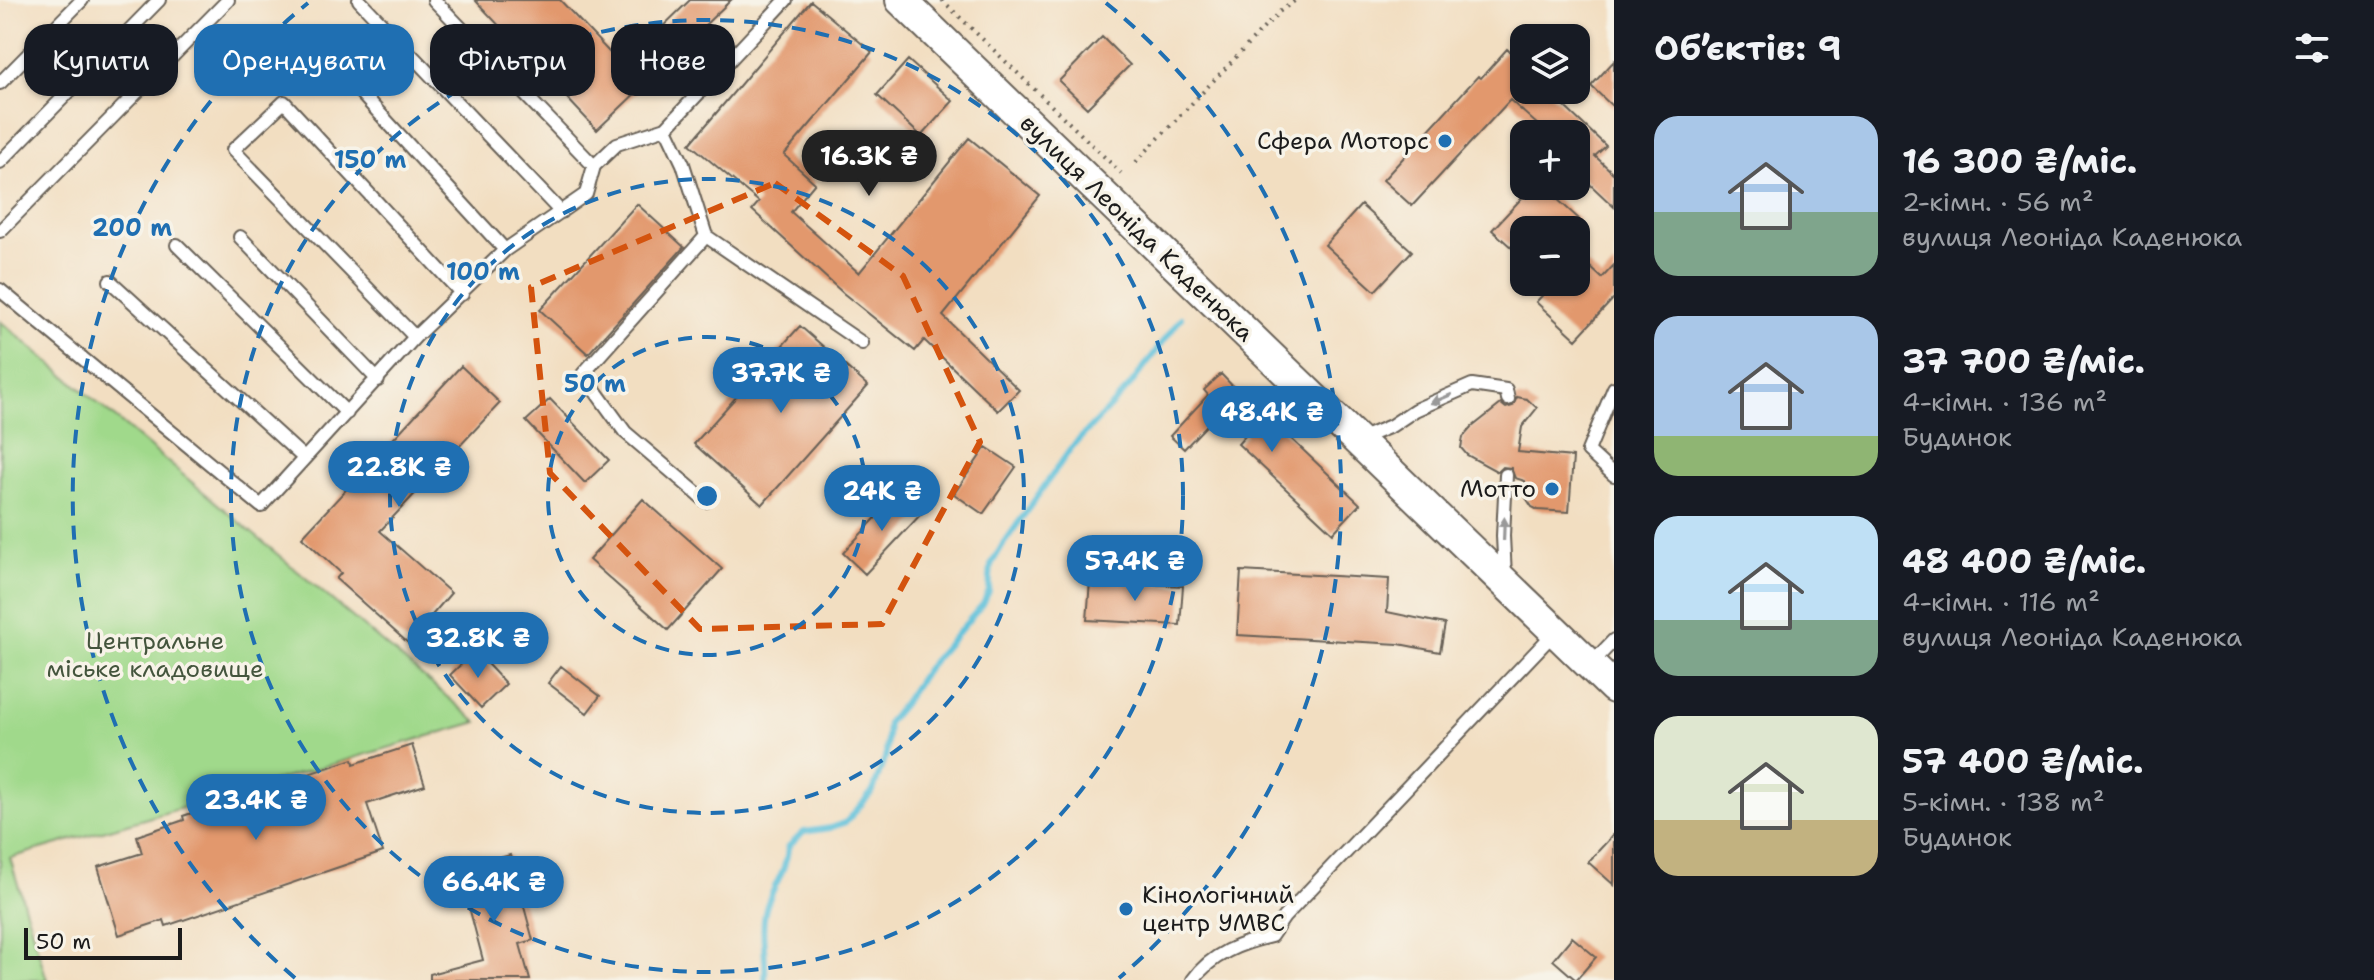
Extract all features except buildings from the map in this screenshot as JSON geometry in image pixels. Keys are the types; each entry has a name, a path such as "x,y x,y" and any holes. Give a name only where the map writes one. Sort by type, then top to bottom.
{"street":[{"name":"вулиця Леоніда Каденюка","path":"901,0 1614,688"}],"lane":[{"path":"0,83 82,0"},
{"path":"0,162 159,0"},
{"path":"0,231 228,0"},
{"path":"359,0 561,212"},
{"path":"434,0 594,166"},
{"path":"0,290 261,506 415,337 505,250 586,194 594,166 617,144 666,128 786,0"},
{"path":"364,96 505,250"},
{"path":"415,337 233,150 284,102 462,294"},
{"path":"666,128 683,164 706,236 862,343"},
{"path":"706,236 583,374 625,432 706,501"},
{"path":"240,237 378,380"},
{"path":"177,245 347,413"},
{"path":"110,281 304,458"},
{"path":"1357,440 1472,385 1506,390 1508,399"},
{"path":"1614,388 1588,451 1614,475"},
{"path":"1505,583 1503,536 1506,475"},
{"path":"1193,980 1202,967 1226,951 1271,936 1284,917 1555,632"},
{"path":"1590,665 1614,640"}],"path":[{"path":"942,0 1121,173"},
{"path":"1136,162 1279,12 1296,0"}],"highlighted area":[{"path":"775,183 903,276 980,442 882,624 700,629 550,473 531,287"}],"green space":[{"name":"Центральне міське кладовище","path":"0,321 477,722 10,858 47,980 0,980"}],"waterway":[{"path":"765,980 765,914 788,847 804,832 846,822 873,791 886,755 888,722 927,668 983,604 989,591 991,565 1002,546 1072,447 1129,387 1181,318"}],"place":[{"name":"Сфера Моторс","path":"1445,141"},
{"name":"Мотто","path":"1552,489"},
{"name":"Кінологічний центр УМВС","path":"1126,909"}]}
